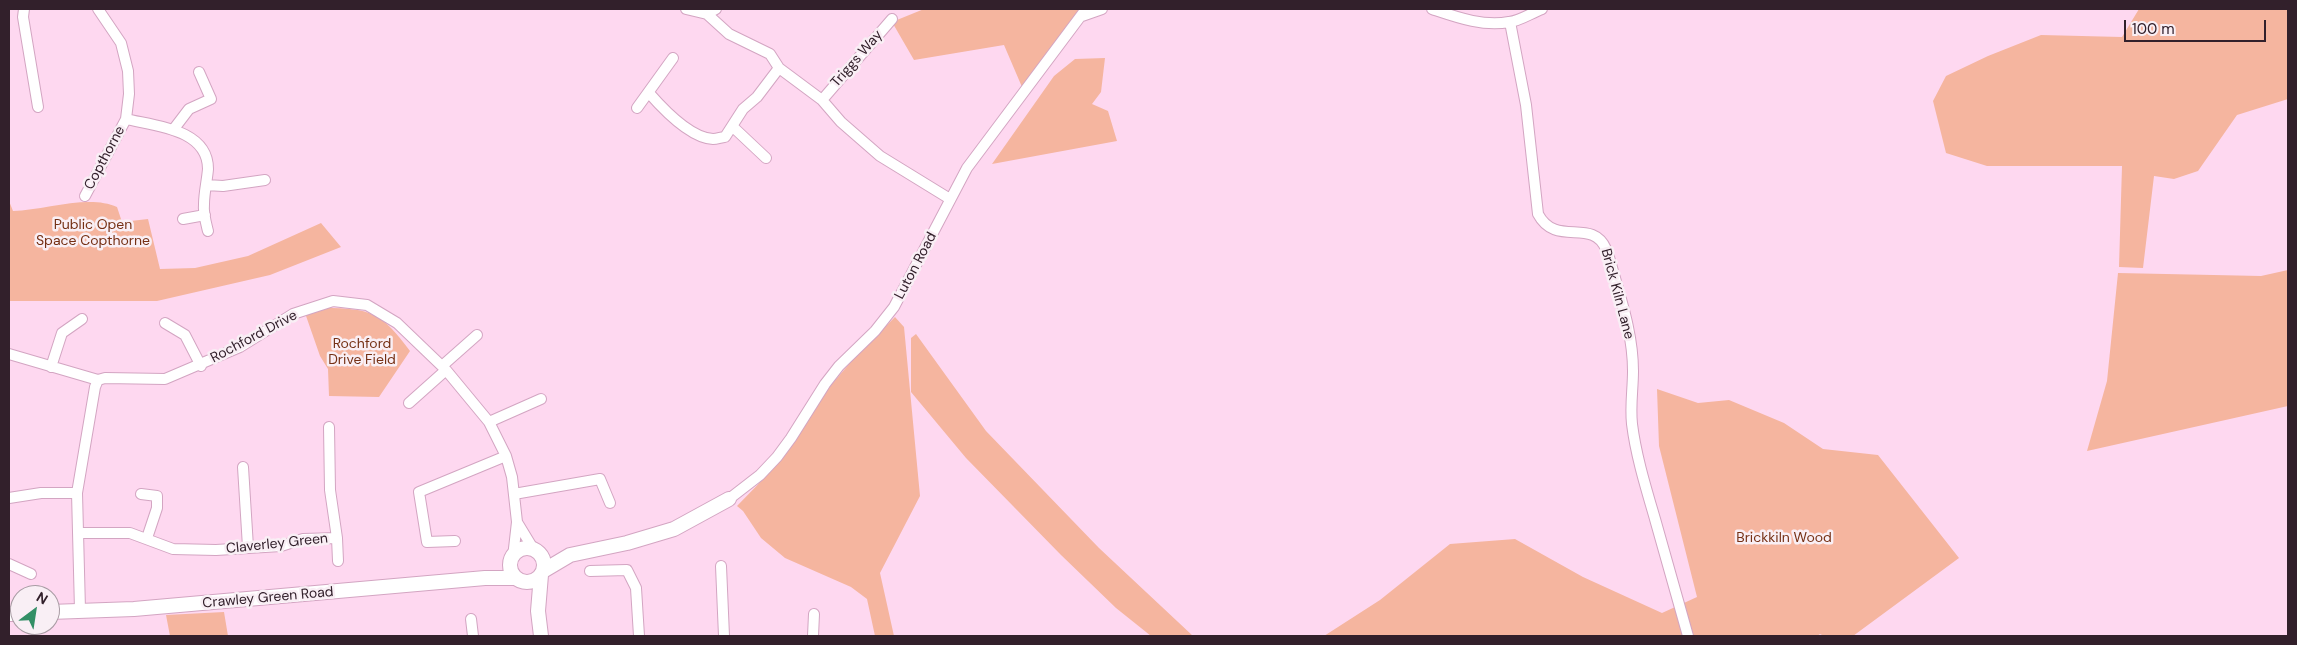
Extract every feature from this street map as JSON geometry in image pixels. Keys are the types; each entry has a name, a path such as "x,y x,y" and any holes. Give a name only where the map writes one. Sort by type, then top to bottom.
{"street":[{"path":"24,9 23,17 38,107"},
{"path":"686,9 712,11 729,34 770,54 779,68 822,100 842,122 880,156 950,199"},
{"path":"1084,12 1102,9"},
{"path":"1432,9 1470,21 1510,22 1542,9"},
{"name":"Copthorne","path":"85,196 126,120 129,94 128,71 121,43 102,10"},
{"name":"Luton Road","path":"729,499 760,475 776,457 791,438 825,384 839,366 875,331 894,307 967,168 1084,12"},
{"name":"Triggs Way","path":"822,100 892,19"},
{"name":"Brick Kiln Lane","path":"1510,22 1526,105 1538,214 1546,226 1553,230 1595,235 1602,241 1607,250 1628,324 1633,373 1630,392 1632,423 1638,462 1688,636"},
{"path":"637,108 673,58"},
{"path":"649,93 666,112 691,131 713,139 725,136 743,110 757,97 779,68"},
{"path":"173,130 189,109 211,98 199,72"},
{"path":"126,120 173,130 193,139 204,150 208,167 203,206 208,231"},
{"path":"732,126 766,158"},
{"path":"206,184 222,186 265,180"},
{"path":"182,219 205,215"},
{"name":"Rochford Drive","path":"9,354 98,380 105,378 165,379 201,366 240,347 293,314 333,301 367,306 397,323 444,368 489,422 506,456 514,494 517,522 512,558"},
{"path":"51,367 62,333 82,319"},
{"path":"165,323 185,335 201,366"},
{"path":"409,403 477,335"},
{"path":"80,610 77,493 95,387 98,380"},
{"path":"489,422 541,399"},
{"name":"Claverley Green","path":"79,533 130,533 173,549 281,546 303,540 337,538 330,490 329,427"},
{"path":"455,542 427,542 419,492 506,456"},
{"path":"243,467 248,548"},
{"path":"514,494 600,479 610,503"},
{"path":"9,498 41,493 77,493"},
{"path":"140,494 156,496 157,508 147,538"},
{"path":"538,611 511,570 512,558 520,550 570,555 627,543 674,529 729,499"},
{"name":"Rochford Drive","path":"517,522 536,551"},
{"path":"337,538 338,560"},
{"path":"536,551 544,563 538,611 541,636"},
{"path":"519,580 532,581 570,555"},
{"name":"Crawley Green Road","path":"485,578 512,558"},
{"path":"9,564 31,574"},
{"path":"721,566 724,636"},
{"path":"590,571 627,570 636,588 639,636"},
{"name":"Crawley Green Road","path":"60,611 134,609 485,578 519,580"},
{"path":"813,636 814,614"},
{"path":"471,619 473,636"}],"green space":[{"path":"924,9 1093,9 1070,22 1022,87 1004,45 914,60 892,22"},
{"path":"2139,9 2288,9 2288,99 2237,115 2198,171 2174,179 2154,176 2143,268 2119,267 2122,166 1987,166 1946,153 1933,101 1946,76 1988,56 2041,35 2122,37"},
{"path":"1105,58 1101,92 1092,104 1108,111 1117,141 992,164 1054,76 1075,59"},
{"name":"Public Open Space Copthorne","path":"9,201 13,211 80,202 106,203 117,207 122,222 148,219 160,269 195,268 248,256 321,223 341,247 270,275 157,301 9,301"},
{"path":"2288,270 2288,406 2087,451 2107,381 2118,273 2261,276"},
{"name":"Rochford Drive Field","path":"324,308 353,309 374,315 391,328 410,351 379,397 329,396 328,369 320,356 305,313"},
{"path":"895,317 904,327 920,496 880,573 894,636 875,636 867,599 851,587 785,558 761,538 743,511 737,506 773,469 795,440 825,392 856,356"},
{"path":"916,334 986,431 1099,548 1193,636 1151,636 1116,608 966,458 911,392 911,338"},
{"name":"Brickkiln Wood","path":"1657,389 1698,403 1729,400 1784,423 1823,449 1878,455 1959,558 1853,636 1824,636 1820,634 1817,636 1324,636 1380,600 1450,544 1515,539 1583,577 1662,613 1697,597 1659,446"},
{"path":"224,612 228,636 170,636 166,615"}]}
